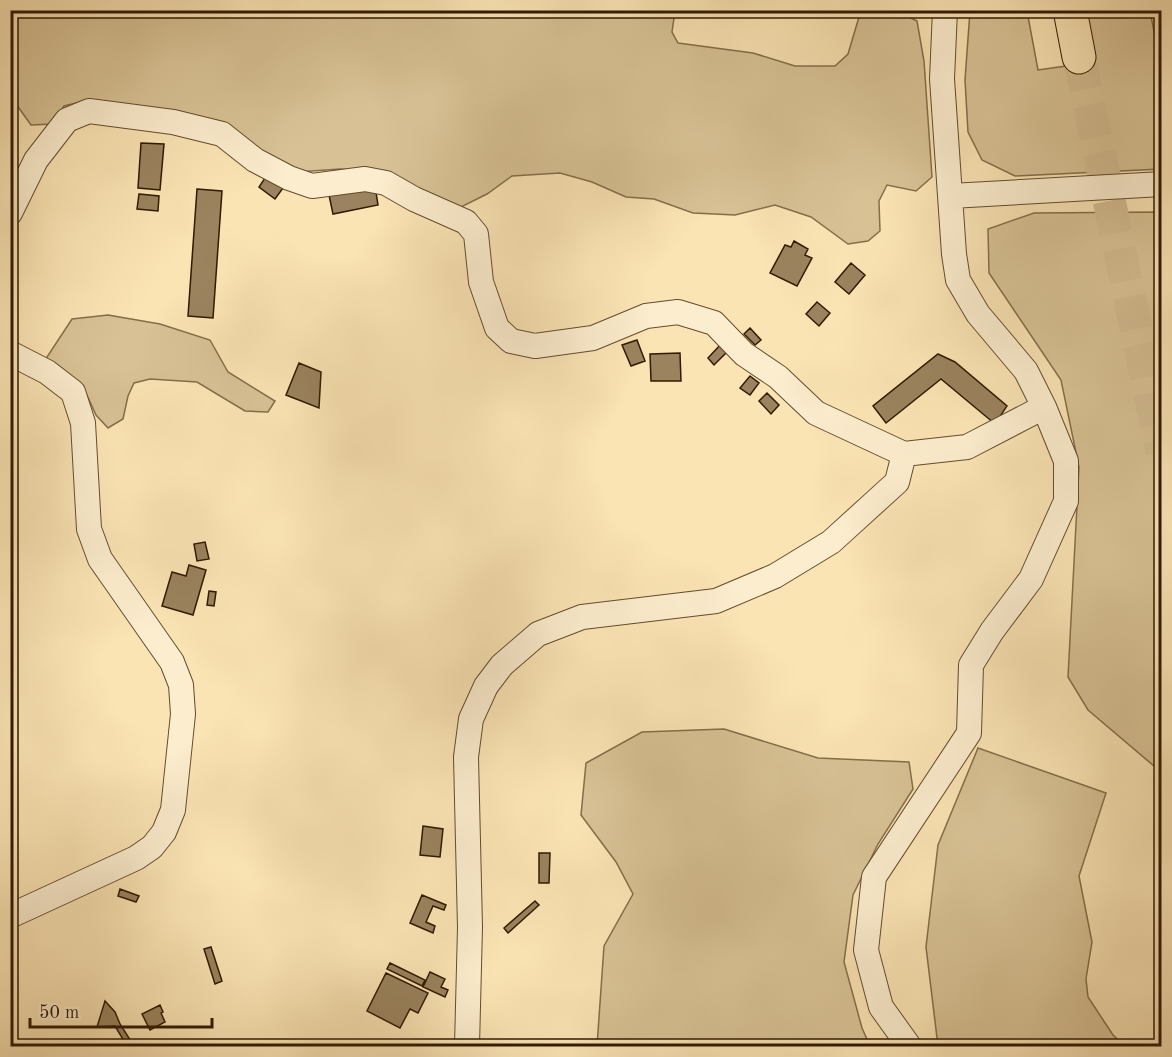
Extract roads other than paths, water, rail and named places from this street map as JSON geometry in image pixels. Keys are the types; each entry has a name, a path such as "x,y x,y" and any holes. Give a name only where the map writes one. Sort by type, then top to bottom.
{"highway":[{"path":"1070,10 1079,57"}],"street":[{"path":"909,1047 881,1007 866,950 874,877 969,733 971,665 1031,579 1066,501 1066,461 1044,407 1026,371 978,314 958,280 954,254 942,79 945,10"},
{"path":"10,213 36,160 67,120 88,111 173,122 222,134 255,159 289,178 312,186 365,179 386,183 414,199 466,222 476,234 481,282 496,328 511,341 535,346 593,338 646,316 678,312 714,323 744,354 778,377 816,413 904,454 967,447 1044,407"},
{"path":"951,196 1161,184"},
{"path":"10,353 46,372 73,392 83,423 89,529 100,559 172,662 181,685 183,714 173,810 165,832 152,847 136,858 10,916"},
{"path":"467,1047 470,927 466,757 471,719 486,686 502,665 538,634 582,617 716,601 775,576 831,542 897,482 904,454"}],"tunnel":[{"path":"1079,57 1162,452"}]}
